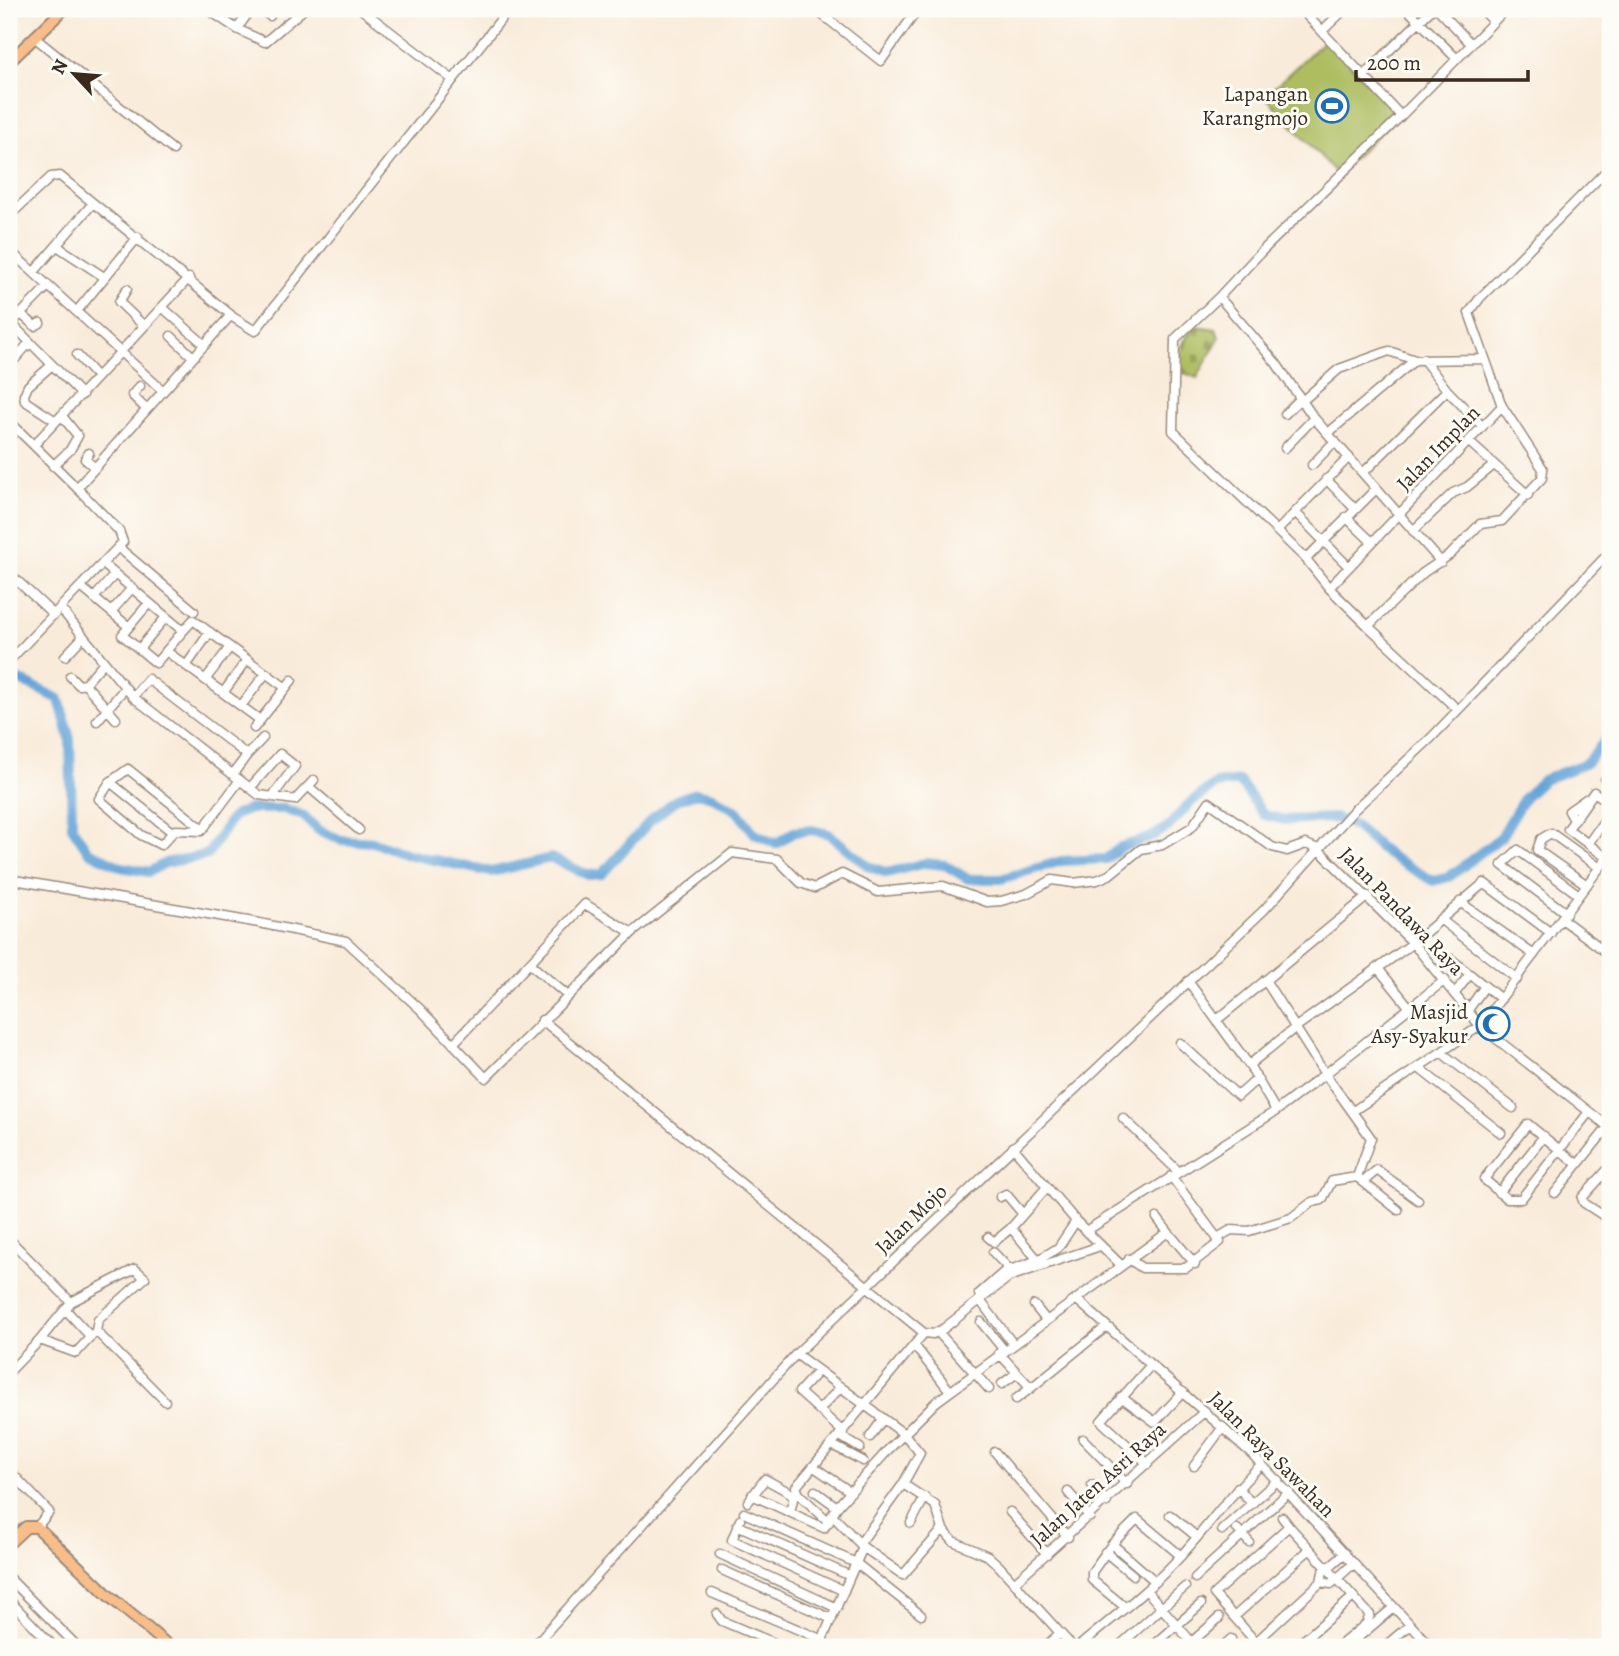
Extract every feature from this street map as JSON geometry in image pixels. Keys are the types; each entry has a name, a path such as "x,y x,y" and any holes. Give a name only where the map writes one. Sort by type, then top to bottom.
{"main road":[{"path":"9,62 64,9"},
{"path":"9,1543 26,1527 37,1527 109,1596 170,1647"}],"street":[{"path":"207,9 237,29 265,42 304,9"},
{"path":"237,29 251,9"},
{"path":"260,9 270,16"},
{"path":"360,9 453,80"},
{"path":"9,216 57,175 189,278 231,316 255,331 509,9"},
{"path":"816,9 881,61 916,9"},
{"path":"827,18 834,9"},
{"path":"1301,9 1401,116"},
{"path":"1322,32 1345,9"},
{"path":"1408,9 1457,59"},
{"path":"1363,76 1432,9"},
{"path":"1438,9 1471,44"},
{"path":"1482,9 1493,21"},
{"path":"1458,710 1329,588 1306,559 1173,431 1175,339 1506,9"},
{"path":"34,37 173,150"},
{"path":"1368,626 1423,573 1441,562 1480,524 1502,522 1528,495 1544,472 1502,406 1470,320 1472,308 1610,167"},
{"path":"34,272 93,203"},
{"path":"77,311 138,237"},
{"path":"57,246 104,277"},
{"path":"10,253 162,390"},
{"path":"34,445 189,278"},
{"path":"13,320 48,286"},
{"path":"127,289 118,302 144,326"},
{"path":"1219,297 1276,362 1314,418 1441,562"},
{"path":"162,307 205,345"},
{"path":"77,488 231,316"},
{"path":"13,320 35,326 40,323"},
{"path":"13,320 30,342 82,395"},
{"path":"171,336 194,357"},
{"path":"9,366 30,342"},
{"path":"1285,414 1328,377 1346,366 1389,351 1419,360 1484,355"},
{"path":"77,355 97,377"},
{"path":"1419,360 1482,426"},
{"path":"1328,433 1419,360"},
{"path":"52,365 29,386 24,396 25,401 59,419 78,436 70,450 53,466"},
{"path":"140,386 132,395 146,409"},
{"path":"1363,473 1447,390"},
{"name":"Jalan Implan","path":"1329,588 1502,406"},
{"path":"1285,448 1314,418"},
{"path":"9,421 77,488 121,535 123,542 61,609 25,641 9,661"},
{"path":"1312,465 1335,441"},
{"path":"1468,441 1528,495"},
{"path":"89,453 85,460 94,467"},
{"path":"1277,531 1349,457"},
{"path":"1413,531 1453,493 1467,487 1494,466"},
{"path":"1326,480 1354,509"},
{"path":"1306,559 1376,489"},
{"path":"1295,512 1322,542 1349,566"},
{"path":"1346,517 1372,542"},
{"path":"118,547 194,611"},
{"name":"Jalan Mojo","path":"533,1647 796,1354 1287,887 1354,810 1458,710 1610,552"},
{"path":"103,564 183,631"},
{"path":"9,573 54,615"},
{"path":"94,598 115,574"},
{"path":"9,588 16,580"},
{"path":"81,587 129,626"},
{"path":"111,612 132,589"},
{"path":"149,603 121,635 156,663 193,620 286,688"},
{"path":"61,609 133,697 250,788 264,797 298,800 311,784 359,830"},
{"path":"139,649 166,617"},
{"path":"186,666 210,632"},
{"path":"65,656 83,637"},
{"path":"205,680 230,647"},
{"path":"166,651 260,720"},
{"path":"223,693 247,660"},
{"path":"85,684 103,662"},
{"path":"241,706 266,673"},
{"path":"70,676 77,684 85,684 116,719"},
{"path":"133,697 148,679 247,755"},
{"path":"254,728 292,680"},
{"path":"97,721 125,688"},
{"path":"110,782 172,832 200,832 247,755 263,738"},
{"path":"250,788 280,754 295,766 272,797"},
{"path":"172,832 159,844 145,837 100,802 99,798 110,782 128,769 203,829"},
{"path":"1353,1111 1420,1069 1480,1026 1609,856 1568,829 1574,820 1569,811 1595,792 1610,803"},
{"path":"9,879 345,941 486,1078 632,933 732,853 777,859 801,883 815,888 842,874 878,892 943,886 993,902 1026,894 1052,880 1073,883 1097,880 1141,849 1175,840 1192,827 1205,804 1212,804 1272,847 1287,850 1306,844 1318,849"},
{"path":"1588,844 1610,812"},
{"path":"1587,885 1537,850 1541,839 1550,833 1600,868"},
{"name":"Jalan Pandawa Raya","path":"1318,849 1368,896 1412,943 1480,1026 1609,1127"},
{"path":"1580,895 1518,850 1502,865 1610,955"},
{"path":"1250,1065 1296,1027 1412,943 1484,883 1551,933"},
{"path":"1217,1020 1368,896"},
{"path":"1460,902 1534,955"},
{"path":"453,1044 585,904 632,933"},
{"path":"1440,919 1517,978"},
{"path":"1451,959 1502,999"},
{"path":"530,964 568,996"},
{"path":"1377,967 1410,1008"},
{"path":"1455,993 1470,974"},
{"path":"1265,980 1325,1074 1371,1138 1360,1180"},
{"path":"1086,1231 1276,1111 1445,980"},
{"path":"1188,981 1250,1065 1276,1111"},
{"path":"1468,1010 1485,986"},
{"path":"545,1022 924,1332 938,1332 962,1316 998,1276 1038,1261 1055,1251 1076,1221"},
{"path":"1180,1043 1238,1096 1257,1079"},
{"path":"1442,1053 1513,1108"},
{"path":"1420,1069 1501,1133"},
{"path":"1577,1164 1560,1149 1528,1124 1484,1177 1507,1199 1521,1199 1560,1149 1589,1112"},
{"path":"1013,1147 1098,1244 1125,1262 1153,1269 1186,1268 1195,1264 1220,1242 1219,1237 1174,1173 1123,1118"},
{"path":"1555,1193 1609,1127"},
{"path":"1499,1193 1544,1136"},
{"path":"1610,1167 1582,1198 1584,1203 1610,1219"},
{"path":"1219,1237 1231,1230 1249,1231 1291,1218 1311,1202 1322,1200 1332,1181 1360,1180 1377,1170 1418,1200"},
{"path":"1360,1180 1398,1210"},
{"path":"988,1237 994,1242 1003,1236 1047,1187"},
{"path":"1000,1197 1006,1194 1022,1213"},
{"path":"1157,1219 1195,1264"},
{"path":"1011,1228 1038,1261"},
{"path":"744,1511 789,1512 824,1528 850,1492 904,1434 950,1391 1168,1232"},
{"path":"1003,1236 1012,1245"},
{"path":"9,1239 93,1334 165,1401"},
{"path":"1136,1239 1143,1250"},
{"path":"980,1297 1009,1278 1098,1244"},
{"path":"993,1252 1010,1270"},
{"path":"9,1372 69,1306 134,1270 143,1276 143,1282 98,1320 93,1334 74,1354 40,1340"},
{"path":"980,1297 1013,1344"},
{"name":"Jalan Raya Sawahan","path":"1076,1299 1262,1464 1394,1607 1426,1646"},
{"path":"1034,1305 1046,1320"},
{"path":"981,1322 1017,1373 1031,1388"},
{"path":"1016,1399 1105,1327"},
{"path":"924,1332 796,1489 831,1520 903,1575 943,1529"},
{"path":"938,1332 989,1389"},
{"path":"914,1345 950,1391"},
{"path":"712,1593 821,1644 845,1591 862,1544 920,1455 904,1434 796,1354"},
{"path":"1148,1464 1102,1424 1102,1419 1151,1365"},
{"path":"818,1371 799,1392 860,1448"},
{"path":"1002,1384 1017,1373"},
{"path":"819,1410 841,1387"},
{"path":"1121,1397 1155,1423 1183,1392"},
{"name":"Jalan Jaten Asri Raya","path":"1015,1582 1205,1411"},
{"path":"870,1437 883,1419"},
{"path":"1194,1466 1223,1427"},
{"path":"1083,1439 1127,1483"},
{"path":"832,1445 863,1461"},
{"path":"995,1452 1068,1537"},
{"path":"1078,1647 1147,1591 1181,1556 1221,1505 1262,1464"},
{"path":"814,1467 850,1492"},
{"path":"9,1470 12,1481 49,1512 37,1527"},
{"path":"789,1512 794,1495 765,1479 744,1511 732,1541 845,1591"},
{"path":"1240,1532 1252,1504 1278,1480"},
{"path":"903,1484 925,1497 937,1510 943,1529 956,1543 988,1556 998,1565 1073,1647"},
{"path":"1092,1485 1107,1502"},
{"path":"1238,1487 1252,1504"},
{"path":"814,1491 837,1507"},
{"path":"1068,1492 1090,1517"},
{"path":"1202,1585 1194,1576 1240,1532 1289,1492"},
{"path":"911,1523 925,1497"},
{"path":"1221,1505 1240,1532"},
{"path":"744,1511 805,1555 848,1575"},
{"path":"744,1511 856,1563 920,1615"},
{"path":"1010,1512 1047,1555"},
{"path":"1170,1515 1197,1536"},
{"path":"1282,1517 1370,1615 1370,1619 1338,1647"},
{"path":"1125,1607 1092,1580 1092,1572 1105,1552 1137,1519 1181,1556"},
{"path":"1289,1526 1214,1591 1258,1645 1321,1582 1327,1569 1345,1553"},
{"path":"1222,1530 1240,1532"},
{"path":"1112,1544 1156,1582"},
{"path":"1234,1617 1310,1550"},
{"path":"1105,1552 1133,1575"},
{"path":"720,1554 837,1608"},
{"path":"798,1571 805,1555"},
{"path":"1321,1582 1331,1584 1354,1563"},
{"path":"722,1570 832,1619"},
{"path":"9,1578 12,1589 78,1647"},
{"path":"1118,1647 1185,1587"},
{"path":"1147,1591 1191,1646 1219,1618"},
{"path":"1296,1647 1352,1598"},
{"path":"9,1600 54,1647"},
{"path":"1152,1647 1201,1604"},
{"path":"1347,1647 1394,1607"},
{"path":"717,1614 722,1621 784,1647"},
{"path":"1384,1647 1410,1625"},
{"path":"1045,1647 1060,1633"},
{"path":"1222,1647 1231,1639"}],"green space":[{"name":"Lapangan Karangmojo","path":"1326,39 1398,115 1337,174 1265,96"},
{"path":"1196,326 1216,329 1219,338 1197,378 1182,372 1179,360 1184,342"}],"waterway":[{"path":"9,675 59,699 70,739 72,827 88,851 121,867 149,872 165,863 207,855 233,816 250,809 284,809 304,816 318,830 341,840 373,842 407,854 491,872 551,858 588,875 602,874 650,821 676,800 696,793 713,797 737,811 755,834 776,844 794,832 812,830 829,834 868,866 887,873 925,863 945,865 968,879 1001,879 1061,861 1106,859 1121,847 1149,838 1168,827 1190,803 1216,784 1239,781 1264,815 1285,820 1335,818 1355,826 1387,854 1433,881 1449,877 1501,837 1524,798 1543,780 1586,763 1610,735"}],"place":[{"name":"Lapangan Karangmojo","path":"1332,106"},
{"name":"Masjid Asy-Syakur","path":"1493,1024"}]}
